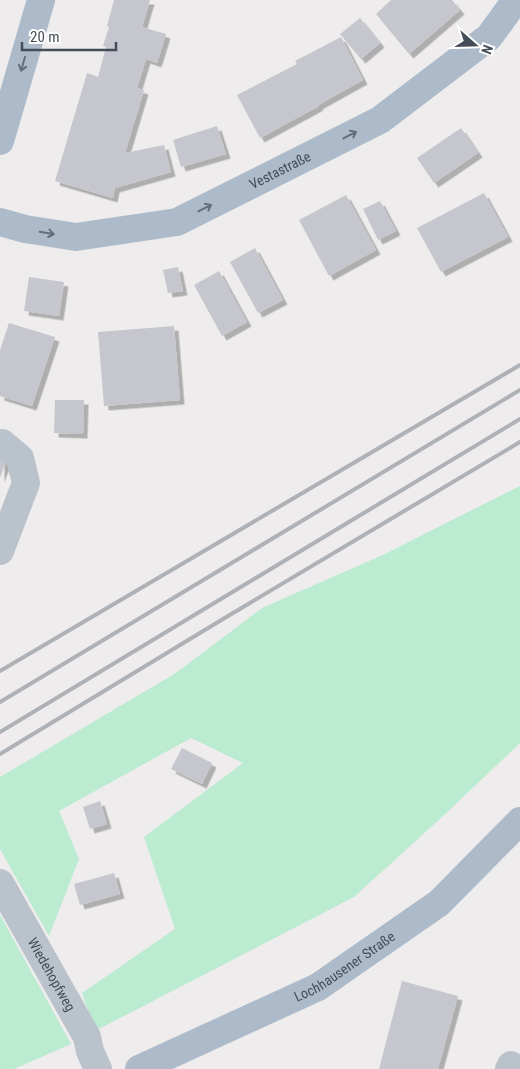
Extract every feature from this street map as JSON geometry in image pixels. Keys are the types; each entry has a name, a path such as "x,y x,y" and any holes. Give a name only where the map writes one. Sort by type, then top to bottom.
{"main road":[{"path":"0,141 41,0"},
{"name":"Vestastraße","path":"0,222 26,229 76,237 177,222 380,120 489,37 516,0"},
{"name":"Lochhausener Straße","path":"139,1069 318,987 439,903 520,821"}],"lane":[{"path":"0,442 20,458 26,483 0,550"},
{"name":"Wiedehopfweg","path":"0,883 87,1037 90,1051 98,1069"}],"green space":[{"path":"520,486 520,743 354,897 95,1031 82,993 175,929 144,837 243,763 191,738 59,811 79,859 49,936 0,849 0,777 176,673 262,608 385,554"},
{"path":"0,915 71,1044 14,1069 0,1069"}],"building":[{"path":"114,0 150,0 142,27 166,34 157,63 146,59 137,88 144,90 125,153 164,145 171,172 115,188 113,198 55,181 87,73 98,77 106,47 103,46"},
{"path":"391,0 452,0 460,10 409,54 376,14"},
{"path":"360,18 380,43 361,59 340,34"},
{"path":"341,37 363,80 260,138 237,95 297,64 295,61"},
{"path":"217,126 226,154 181,167 173,140"},
{"path":"461,128 478,153 434,183 417,158"},
{"path":"484,193 508,237 441,272 417,228"},
{"path":"346,195 376,250 329,276 299,220"},
{"path":"380,201 396,231 378,240 363,209"},
{"path":"255,248 283,300 258,313 230,262"},
{"path":"178,267 183,291 168,293 163,270"},
{"path":"219,271 247,322 222,336 194,285"},
{"path":"29,277 64,282 59,316 24,311"},
{"path":"9,323 55,337 32,406 0,396 0,350"},
{"path":"174,326 180,400 104,406 98,332"},
{"path":"55,400 84,400 83,434 54,433"},
{"path":"0,459 6,461 0,478"},
{"path":"182,748 212,763 202,784 171,769"},
{"path":"100,801 107,824 90,829 83,807"},
{"path":"114,873 120,894 80,905 74,884"},
{"path":"402,981 458,996 438,1069 379,1069"}],"railway":[{"path":"0,671 520,365"},
{"path":"0,702 520,390"},
{"path":"0,732 520,419"},
{"path":"0,754 520,442"}]}
